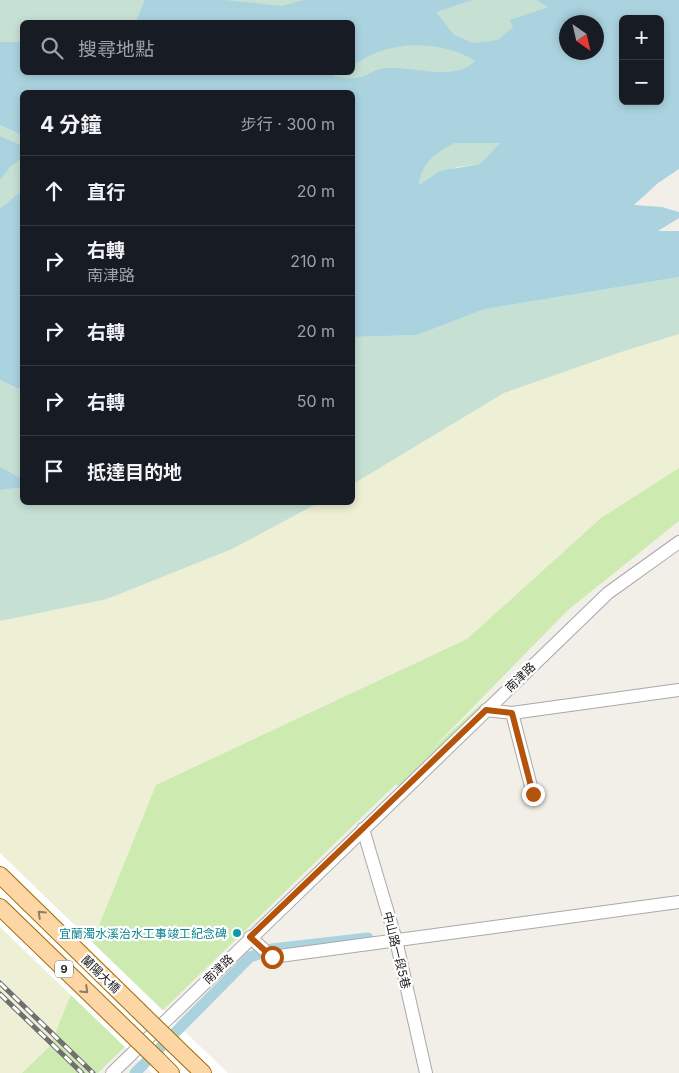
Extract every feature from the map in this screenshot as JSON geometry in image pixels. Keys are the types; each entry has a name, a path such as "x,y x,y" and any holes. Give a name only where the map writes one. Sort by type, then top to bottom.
{"main road":[{"name":"蘭陽大橋","path":"0,875 203,1073"},
{"name":"蘭陽大橋","path":"0,907 172,1073"}],"street":[{"name":"南津路","path":"112,1073 250,937 608,593 679,542"},
{"path":"486,710 512,713 679,690"},
{"path":"512,713 533,794"},
{"name":"中山路一段5巷","path":"362,830 394,934 426,1073"},
{"path":"250,937 272,957 394,934 679,902"}],"green space":[{"path":"0,0 303,0 261,20 20,20 20,61 0,73"},
{"path":"464,0 536,0 549,7 559,33 559,60 565,60 550,145 355,93 355,90 258,90 289,75 355,75 355,42"},
{"path":"0,125 20,134 20,194 0,209"},
{"path":"455,143 501,143 480,164 457,167 419,185 355,173"},
{"path":"679,277 679,334 504,393 355,483 355,337 417,335 485,309"},
{"path":"679,334 679,468 601,518 467,639 156,785 50,1046 22,1073 0,1073 0,621 107,599 232,549 314,505 355,505 355,483 504,393"},
{"path":"0,380 20,388 20,505 314,505 232,549 107,599 0,621"},
{"path":"679,468 679,521 568,610 430,751 482,703 486,708 400,788 396,784 98,1073 22,1073 50,1046 156,785 467,639 601,518"}],"water":[{"path":"145,0 225,0 282,6 303,0 473,0 436,12 454,35 473,43 498,40 513,27 510,20 548,7 536,0 679,0 679,169 658,183 634,205 662,207 679,212 679,218 658,231 679,231 679,277 485,309 417,335 355,337 355,90 20,90 20,134 0,125 0,42 20,42 20,75 334,75 333,76 350,79 385,68 432,72 456,71 475,61 454,51 429,46 404,46 381,51 355,64 355,20 136,20","holes":["455,143 500,143 480,164 440,171 419,185 420,177 426,164 448,146"]},
{"path":"0,136 20,145 20,160 10,167 0,180"},
{"path":"20,194 20,388 18,389 0,380 0,209"},
{"path":"0,467 20,478 20,487 0,490"}],"pier":[{"path":"0,853 228,1073 152,1073 0,927"}],"waterway":[{"path":"135,1073 250,957 272,949 368,938"}],"railway":[{"path":"0,983 93,1073"},
{"path":"0,994 82,1073"}],"place":[{"name":"宜蘭濁水溪治水工事竣工紀念碑","path":"237,933"}],"route":[{"path":"272,957 250,937 486,710 512,713 533,794"}]}
